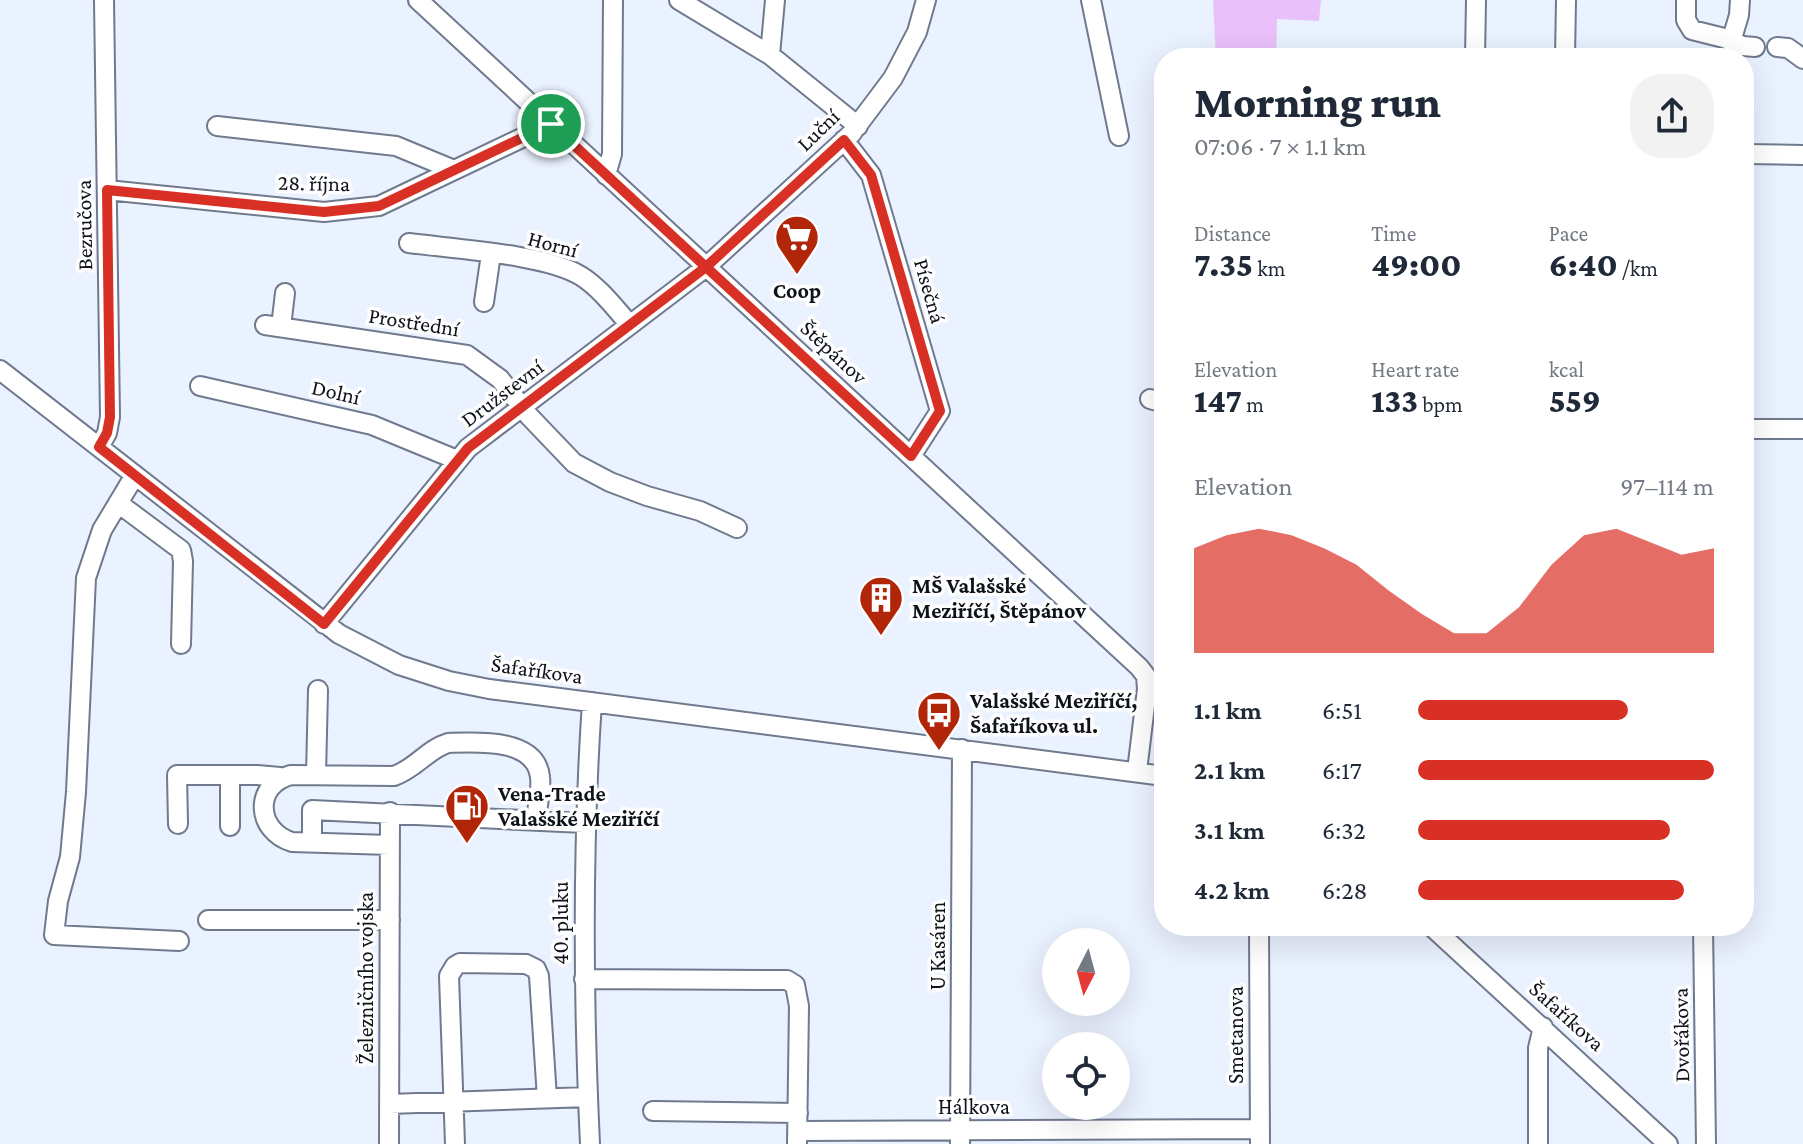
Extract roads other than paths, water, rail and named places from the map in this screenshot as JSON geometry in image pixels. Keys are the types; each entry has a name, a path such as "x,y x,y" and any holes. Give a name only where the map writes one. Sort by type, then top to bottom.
{"street":[{"name":"Bezručova","path":"99,447 107,433 110,417 104,0"},
{"name":"Štěpánov","path":"418,0 1143,673 1147,689 1137,771"},
{"path":"606,175 612,154 613,0"},
{"path":"679,0 770,55 858,126"},
{"path":"770,55 775,0"},
{"name":"Luční","path":"706,267 858,126 893,78 917,32 926,0"},
{"path":"1091,0 1119,136"},
{"path":"1475,48 1476,0"},
{"path":"1565,48 1566,0"},
{"path":"1686,0 1686,20 1692,30 1755,47"},
{"path":"1731,42 1740,0"},
{"path":"1777,47 1788,48 1803,59"},
{"name":"28. října","path":"107,190 324,212 379,206 551,124"},
{"path":"217,126 396,146 454,170"},
{"name":"Písečná","path":"844,140 871,175 940,411 911,456"},
{"path":"1754,154 1803,155"},
{"name":"Horní","path":"409,243 558,265 579,275 612,303 630,325"},
{"path":"484,302 491,254"},
{"name":"Družstevní","path":"324,624 457,460 521,407 706,267"},
{"name":"Prostřední","path":"285,293 273,326 467,355 500,379 521,407 574,463 610,482 700,511 737,528"},
{"name":"Šafaříkova","path":"0,370 324,624 377,656 424,674 478,687 1154,774"},
{"name":"Dolní","path":"200,386 372,425 457,460"},
{"path":"1754,429 1803,429"},
{"path":"135,475 94,546 86,578 74,818 70,857 58,901 54,935 179,941"},
{"path":"118,503 181,550 181,644"},
{"path":"316,775 318,690"},
{"name":"40. pluku","path":"590,1144 584,979 584,823 592,702"},
{"path":"178,824 177,775 394,776 448,743 511,747 527,753 540,773 537,821"},
{"name":"U Kasáren","path":"960,1137 962,749"},
{"path":"230,775 230,826"},
{"path":"280,777 267,790 264,808 269,826 281,839 390,845"},
{"path":"312,842 312,810 584,823"},
{"name":"Železničního vojska","path":"389,1144 390,812"},
{"path":"208,920 390,920"},
{"name":"Smetanova","path":"1259,936 1260,1136"},
{"name":"Šafaříkova","path":"1442,936 1668,1144"},
{"name":"Dvořákova","path":"1703,936 1706,1144"},
{"path":"455,1144 449,976 460,963 526,964 536,969 547,1098"},
{"path":"584,979 787,980 795,985 799,994 798,1129"},
{"path":"1538,1144 1538,1048 1543,1027"},
{"path":"389,1104 588,1097"},
{"name":"Hálkova","path":"653,1111 798,1129 960,1137 1260,1136"}],"place":[{"name":"Coop","path":"797,276"},
{"name":"MŠ Valašské Meziříčí, Štěpánov","path":"881,637"},
{"name":"Valašské Meziříčí, Šafaříkova ul.","path":"939,752"},
{"name":"Vena-Trade Valašské Meziříčí","path":"467,845"}]}
